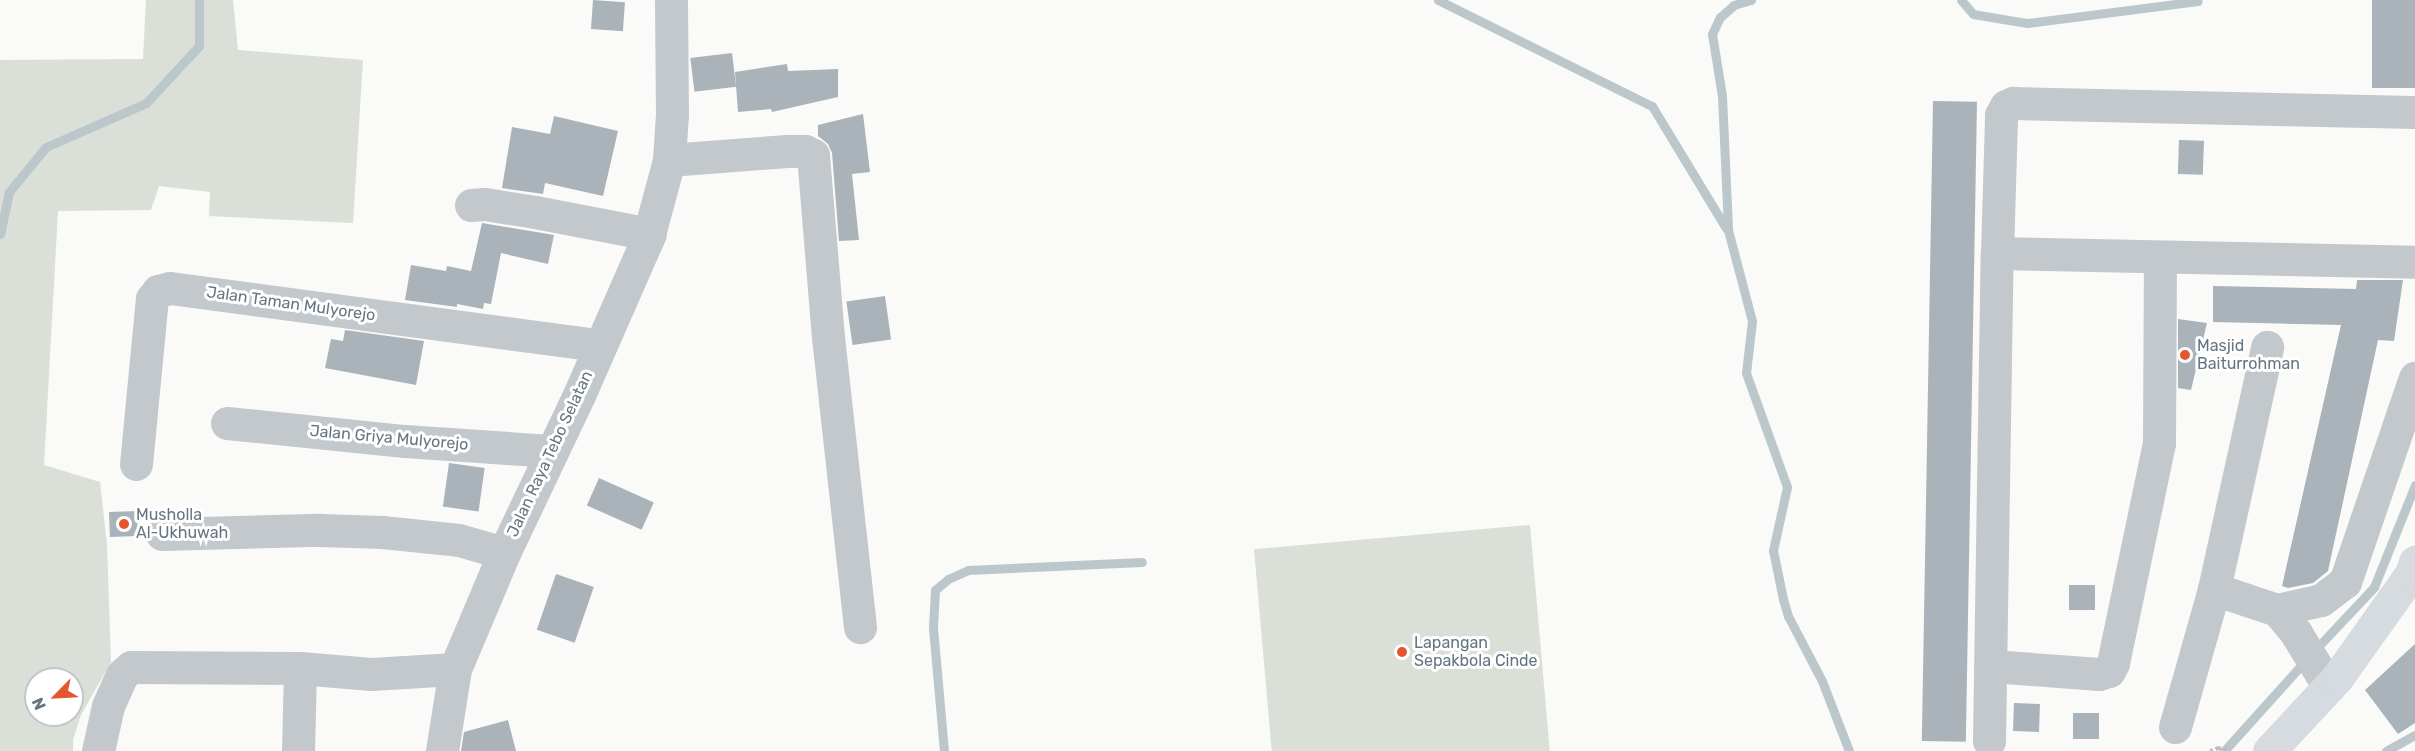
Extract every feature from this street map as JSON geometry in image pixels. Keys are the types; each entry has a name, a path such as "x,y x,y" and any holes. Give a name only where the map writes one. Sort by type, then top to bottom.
{"main road":[{"path":"2269,751 2322,676 2411,574 2415,562"}],"street":[{"name":"Jalan Raya Tebo Selatan","path":"442,751 455,669 504,553 579,395 599,345 650,234 669,160 672,114 671,0"},
{"path":"1989,741 1997,253 2001,115 2006,105 2013,103 2415,112"},
{"path":"669,160 787,151 805,151 813,155 828,337 860,627"},
{"path":"471,205 485,204 535,212 650,234"},
{"path":"1997,253 2415,262"},
{"path":"1992,666 2099,674 2109,671 2113,663 2159,443 2160,257"},
{"name":"Jalan Taman Mulyorejo","path":"136,464 152,299 158,291 164,289 599,345"},
{"path":"2175,728 2214,589 2267,347"},
{"path":"2287,621 2345,582 2415,378"},
{"name":"Jalan Griya Mulyorejo","path":"227,423 405,441 551,451"},
{"path":"162,534 320,530 382,532 459,540 504,553"},
{"path":"2214,589 2287,621 2322,676"},
{"path":"98,751 108,706 122,675 130,667 300,668 365,674 455,669"},
{"path":"298,751 300,668"}],"path":[{"path":"2210,751 2218,748 2229,751"}],"shaded area":[{"path":"146,0 233,0 238,50 363,60 353,223 209,216 210,192 159,186 151,210 58,211 44,465 100,482 107,545 111,662 84,710 84,667 24,667 24,727 77,727 73,740 73,751 0,751 0,60 143,59"},
{"name":"Lapangan Sepakbola Cinde","path":"1530,525 1550,751 1272,751 1254,549"}],"building":[{"path":"593,0 625,2 623,31 591,29"},
{"path":"2372,0 2415,0 2415,88 2372,88"},
{"path":"732,53 736,87 694,92 690,58"},
{"path":"787,64 788,71 838,69 838,97 772,112 771,109 738,112 735,72"},
{"path":"1933,101 1977,102 1966,742 1922,741"},
{"path":"863,114 870,172 852,174 859,240 839,241 832,153 828,144 818,136 818,125"},
{"path":"554,116 618,131 603,196 545,183 543,194 502,188 512,127 550,134"},
{"path":"2179,140 2204,141 2203,175 2178,174"},
{"path":"482,223 554,235 548,264 501,253 491,304 484,303 483,309 457,304 457,307 405,300 411,265 446,271 447,266 471,271"},
{"path":"2357,280 2403,280 2394,341 2378,340 2328,571 2313,583 2288,588 2282,586 2341,325 2213,322 2213,286 2356,289"},
{"path":"885,296 891,340 853,345 846,301"},
{"name":"Masjid Baiturrohman","path":"2178,319 2207,323 2191,390 2178,388"},
{"path":"345,330 424,341 416,385 325,368 331,339 343,341"},
{"path":"449,463 485,468 479,512 443,507"},
{"path":"599,478 654,502 642,530 587,505"},
{"name":"Musholla Al-Ukhuwah","path":"137,511 138,536 110,537 109,512"},
{"path":"556,574 594,587 575,643 537,630"},
{"path":"2069,585 2095,585 2095,610 2069,610"},
{"path":"2415,644 2415,723 2398,734 2365,690"},
{"path":"2014,703 2040,704 2039,732 2013,731"},
{"path":"2073,713 2099,713 2099,739 2073,739"},
{"path":"508,720 516,751 461,751 464,732"}],"waterway":[{"path":"0,234 9,192 46,147 146,103 199,46 199,0"},
{"path":"1438,0 1652,106 1726,228"},
{"path":"1751,0 1734,5 1720,17 1712,34 1722,96 1728,230 1752,321 1746,373 1787,487 1773,550 1783,599 1788,616 1822,681 1849,751"},
{"path":"1961,0 1973,14 2027,23 2198,1"},
{"path":"2314,651 2374,587 2415,485"},
{"path":"944,751 933,628 935,590 948,579 968,570 1142,562"},
{"path":"2224,751 2305,661"},
{"path":"2386,751 2415,735"}],"place":[{"name":"Masjid Baiturrohman","path":"2185,355"},
{"name":"Musholla Al-Ukhuwah","path":"124,524"},
{"name":"Lapangan Sepakbola Cinde","path":"1402,652"}]}
